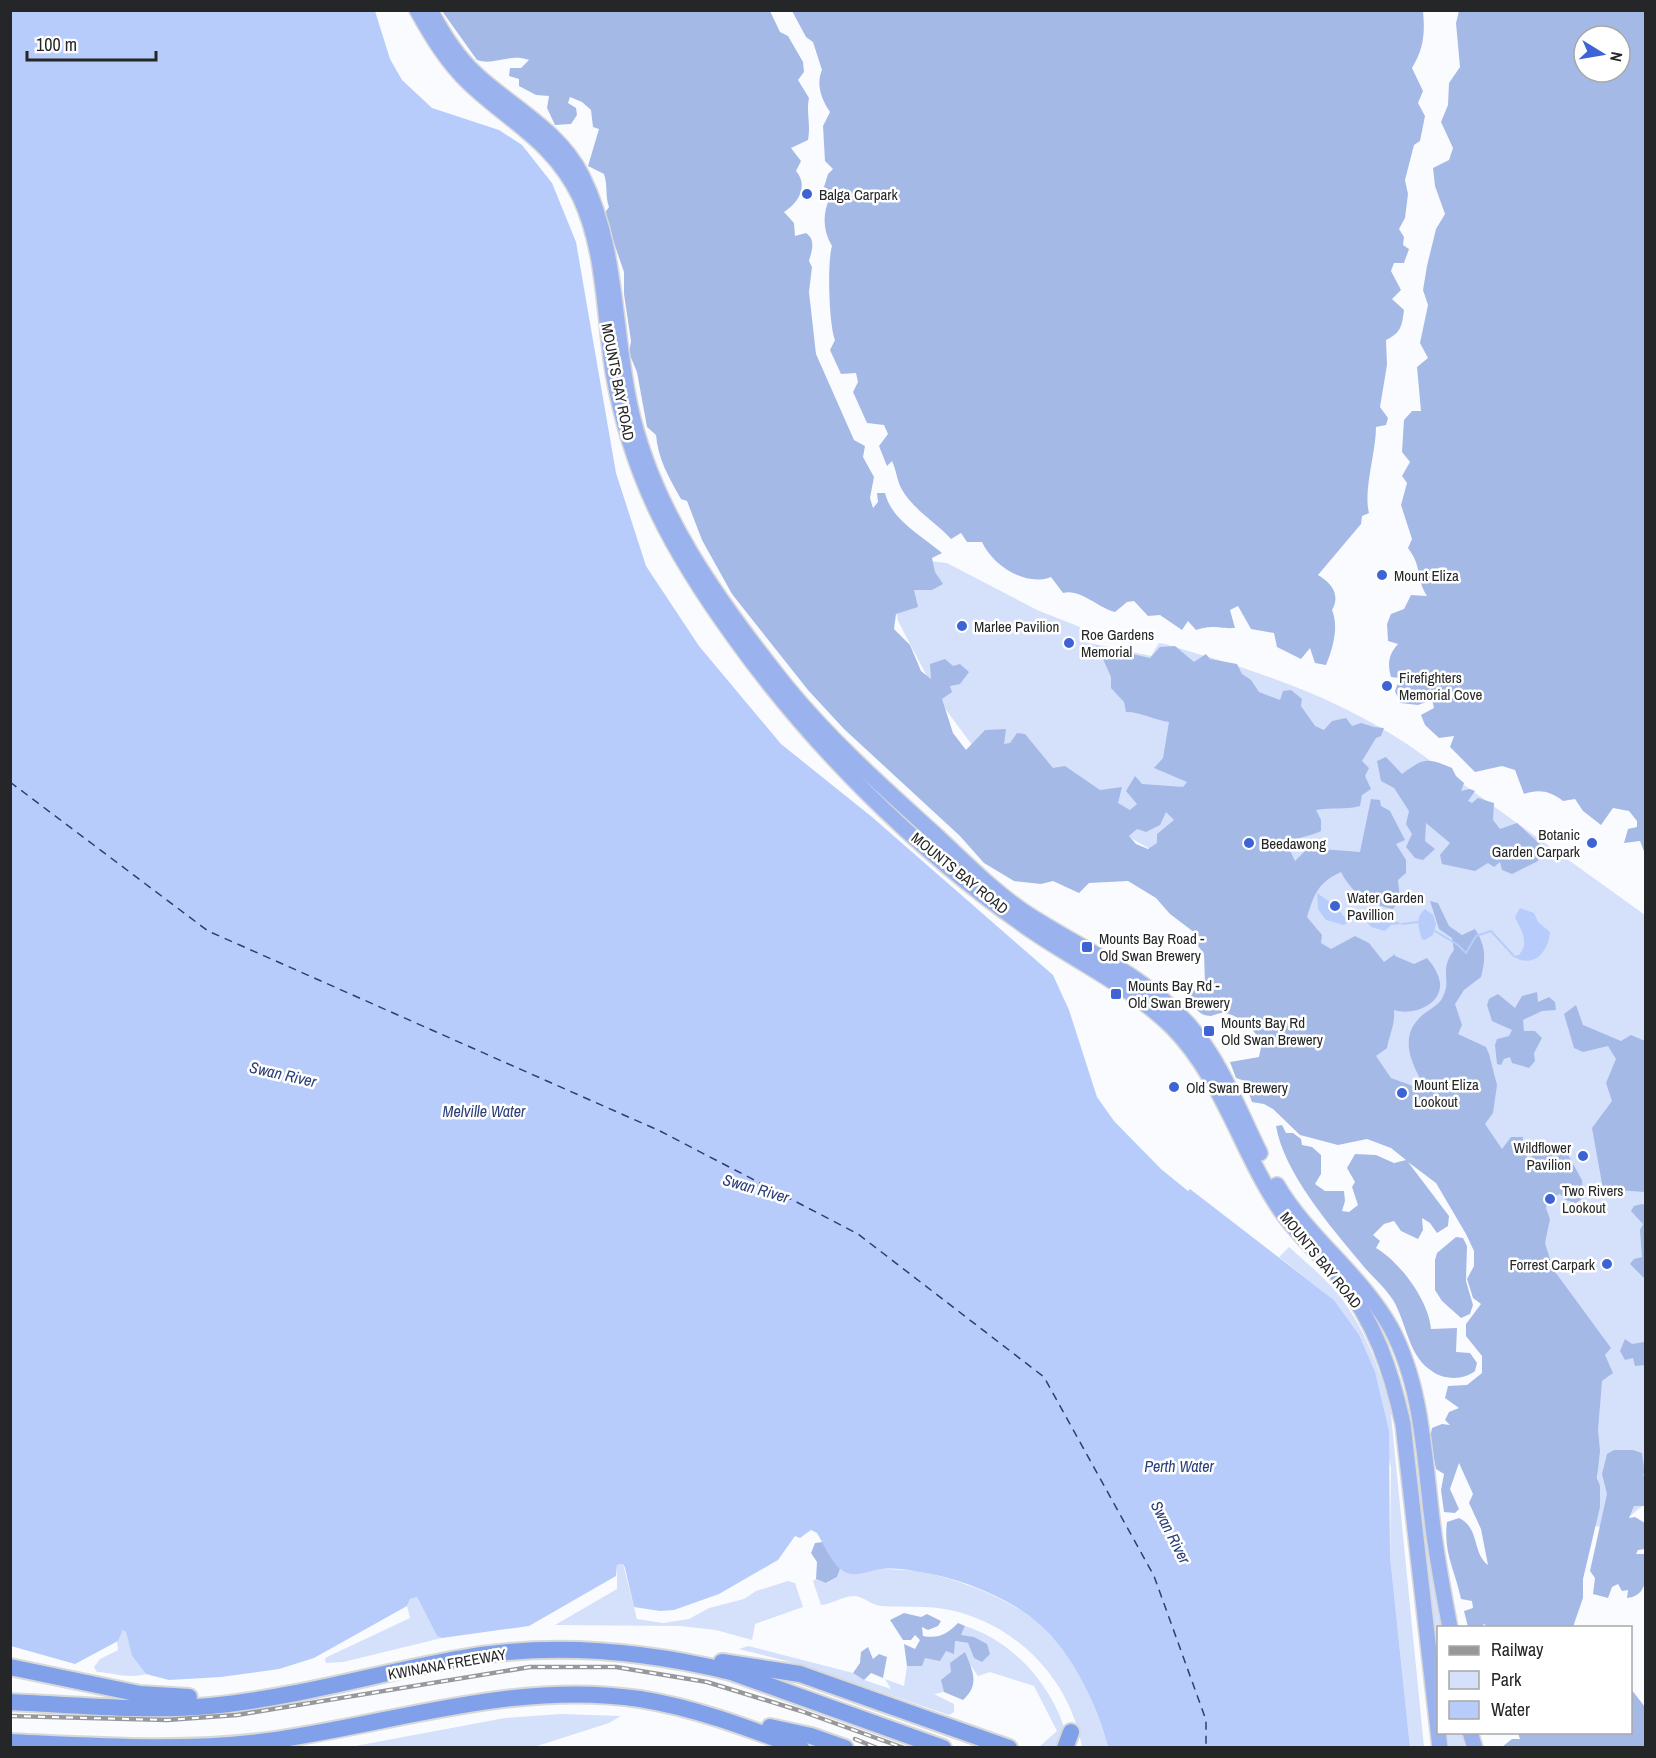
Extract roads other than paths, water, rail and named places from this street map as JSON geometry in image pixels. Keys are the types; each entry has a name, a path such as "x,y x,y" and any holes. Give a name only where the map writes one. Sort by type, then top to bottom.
{"highway":[{"name":"MOUNTS BAY ROAD","path":"417,10 433,39 454,68 471,86 521,123 551,151 566,171 582,201 596,248 622,422 638,472 677,554 735,640 820,744 901,824 945,863 1025,926 1103,974 1147,1005 1171,1026 1205,1068 1256,1168 1281,1211 1351,1293 1380,1344 1391,1373 1403,1424 1437,1723"},
{"name":"MOUNTS BAY ROAD","path":"430,10 444,37 463,62 543,127 580,171 597,207 607,244 629,405 651,476 692,556 755,644 827,734 949,847 1018,907 1139,982 1180,1016 1213,1058 1282,1193 1313,1232 1354,1275 1390,1327 1410,1372 1416,1397 1434,1539 1450,1626"},
{"path":"1419,1575 1430,1748"},
{"name":"KWINANA FREEWAY","path":"10,1702 165,1708 211,1706 335,1686 456,1659 498,1653 576,1650 673,1660 751,1678 942,1748"},
{"path":"673,1660 737,1663 800,1674 1010,1748"},
{"path":"10,1667 140,1694 262,1698"},
{"path":"10,1742 87,1747 172,1747 267,1741 479,1702 537,1695 639,1699 811,1736 845,1748"},
{"path":"720,1717 801,1748"}],"water":[{"name":"Melville Water","path":"10,11 375,11 390,59 402,80 432,108 499,130 522,145 552,183 576,242 616,473 646,566 699,646 781,744 872,817 1053,975 1069,1010 1097,1097 1114,1121 1161,1169 1188,1191 1190,1189 1334,1300 1359,1335 1375,1372 1389,1431 1390,1556 1410,1747 1108,1747 1091,1698 1073,1665 1052,1637 1027,1615 1013,1605 981,1589 930,1574 890,1569 847,1573 837,1566 817,1533 811,1530 800,1538 795,1536 778,1560 719,1594 674,1610 660,1611 634,1607 623,1564 617,1565 616,1576 529,1626 442,1638 437,1636 417,1597 410,1599 407,1606 314,1658 279,1669 221,1677 169,1680 146,1674 132,1656 126,1632 123,1630 118,1641 75,1664 11,1646"},
{"path":"1317,893 1337,907 1345,918 1354,918 1344,925 1326,920 1318,909"},
{"path":"1520,908 1534,913 1538,922 1550,932 1546,947 1538,957 1532,960 1519,960 1512,956 1519,955 1524,945 1523,936 1515,917"},
{"path":"1425,909 1433,915 1436,924 1433,935 1425,940 1422,939 1418,923"},
{"path":"1376,913 1402,924 1391,925 1385,931 1371,927 1365,915"}],"waterway":[{"path":"1354,918 1365,918"},
{"path":"1402,924 1418,922"},
{"path":"1435,931 1458,945 1466,953 1476,936 1491,931 1513,955"}],"railway":[{"path":"10,1716 167,1720 237,1715 530,1667 616,1667 707,1682 801,1711 904,1748"},
{"path":"855,1739 877,1748"}],"place":[{"name":"Balga Carpark","path":"807,194"},
{"name":"Mount Eliza","path":"1382,575"},
{"name":"Marlee Pavilion","path":"962,626"},
{"name":"Roe Gardens Memorial","path":"1069,643"},
{"name":"Firefighters Memorial Cove","path":"1387,686"},
{"name":"Beedawong","path":"1249,843"},
{"name":"Botanic Garden Carpark","path":"1592,843"},
{"name":"Water Garden Pavillion","path":"1335,906"},
{"name":"Mounts Bay Road - Old Swan Brewery","path":"1087,947"},
{"name":"Mounts Bay Rd - Old Swan Brewery","path":"1116,994"},
{"name":"Mounts Bay Rd Old Swan Brewery","path":"1209,1031"},
{"name":"Old Swan Brewery","path":"1174,1087"},
{"name":"Mount Eliza Lookout","path":"1402,1093"},
{"name":"Wildflower Pavilion","path":"1583,1156"},
{"name":"Two Rivers Lookout","path":"1550,1199"},
{"name":"Forrest Carpark","path":"1607,1264"}],"water label":[{"name":"Swan River","path":"283,1074"},
{"name":"Swan River","path":"756,1188"},
{"name":"Perth Water","path":"1179,1466"},
{"name":"Swan River","path":"1171,1532"}]}
